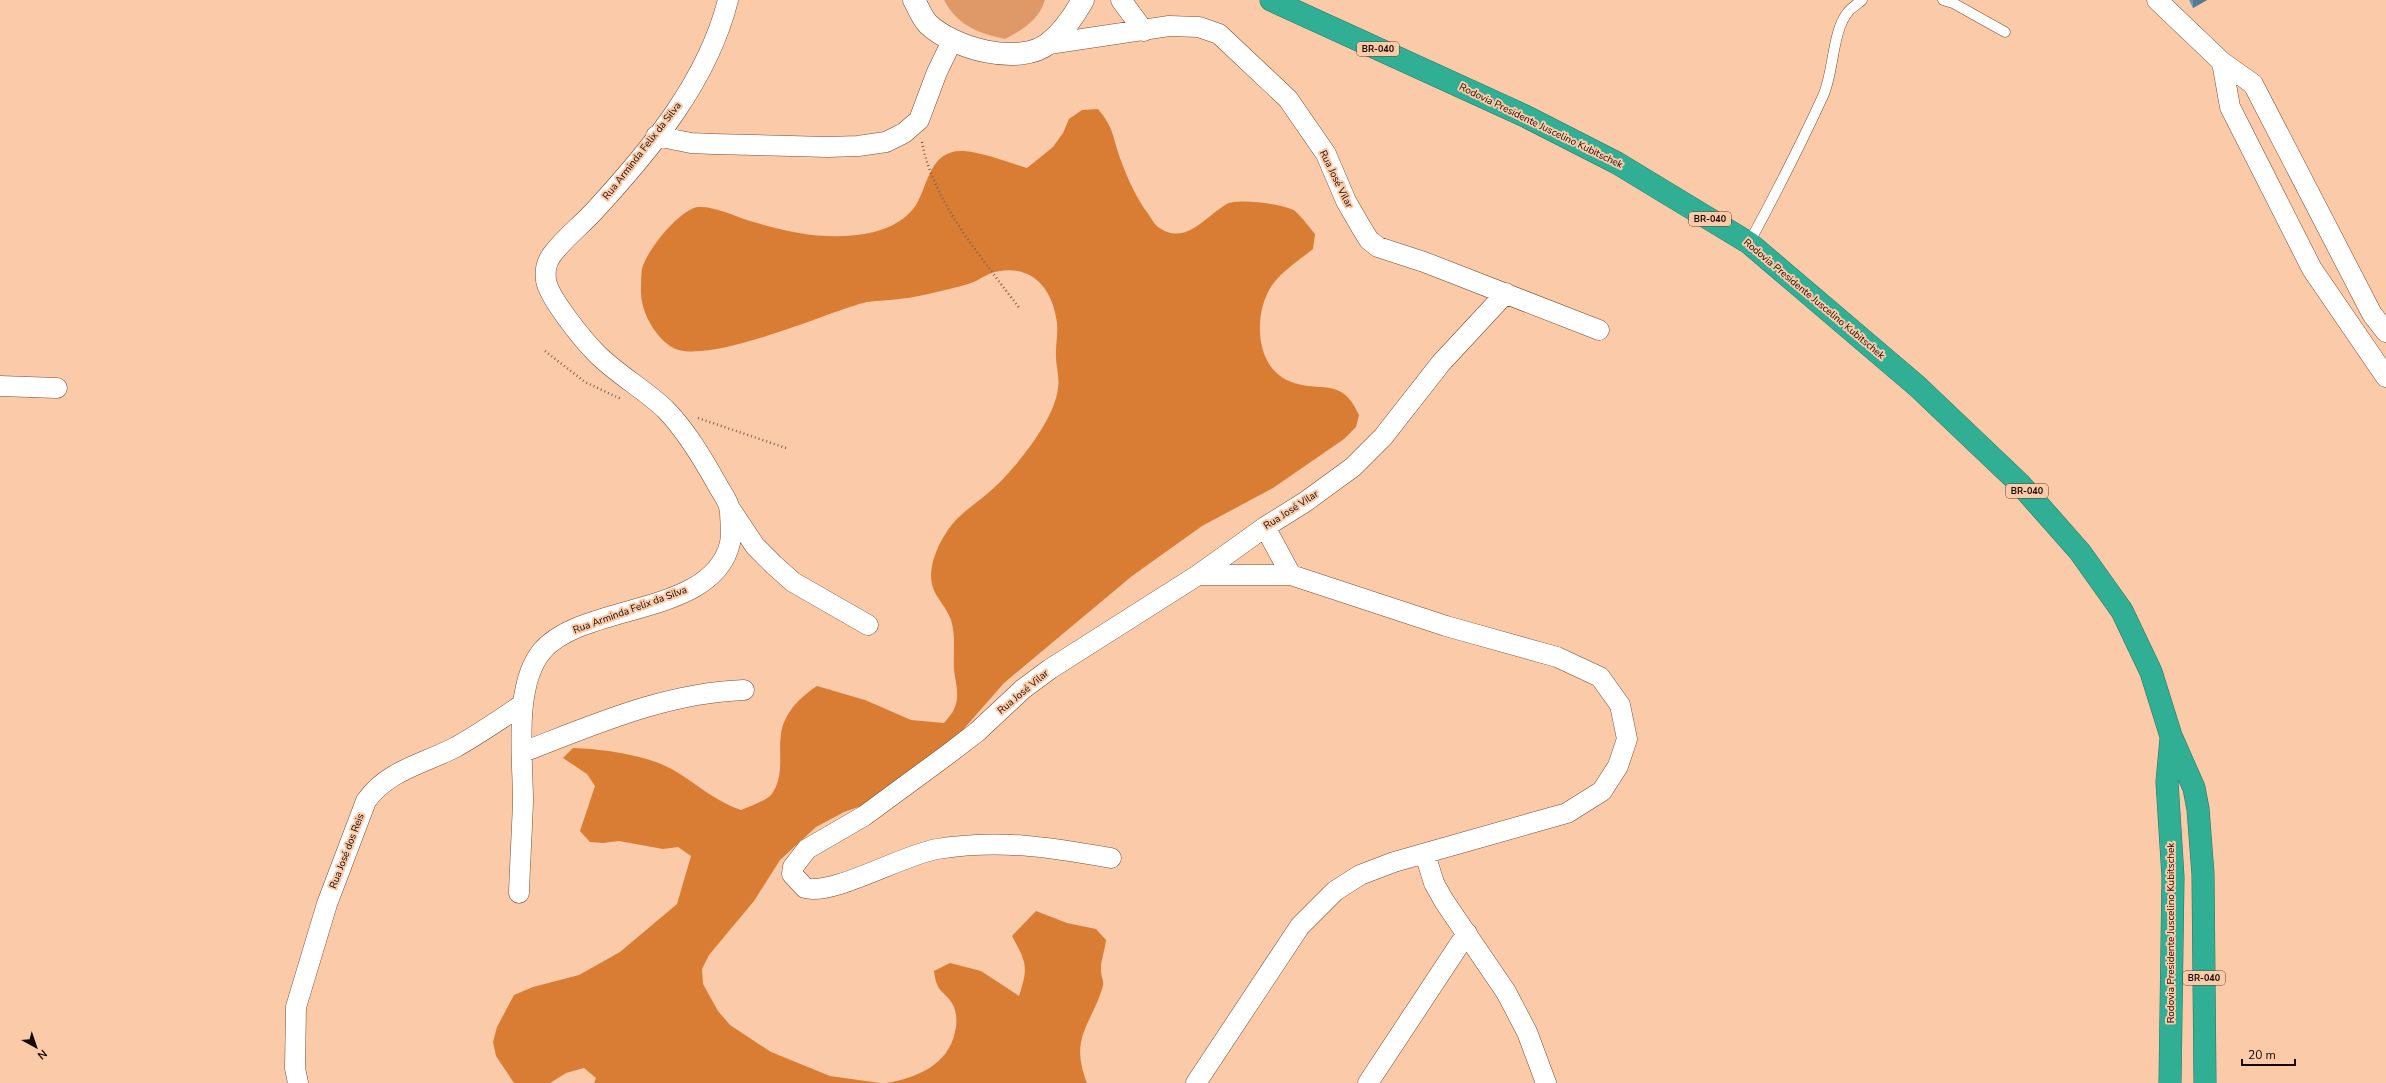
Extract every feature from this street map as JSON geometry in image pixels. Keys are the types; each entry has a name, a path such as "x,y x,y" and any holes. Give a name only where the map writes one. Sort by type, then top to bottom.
{"highway":[{"name":"Rodovia Presidente Juscelino Kubitschek","path":"1270,0 1518,113 1617,163 1749,243 1918,386 2020,484 2080,552 2122,610 2151,672 2171,736 2194,788 2198,809 2203,874 2205,1083"},
{"name":"Rodovia Presidente Juscelino Kubitschek","path":"2170,1083 2173,877 2167,782 2171,736"}],"main road":[{"path":"914,0 927,23 952,41 996,54 1022,54 1049,44 1083,0"}],"street":[{"name":"Rua Arminda Felix da Silva","path":"519,893 523,704 531,673 542,652 558,639 579,628 646,607 685,592 709,578 723,562 731,542 729,507 708,467 681,429 666,410 597,354 564,315 546,282 546,266 551,256 626,176 701,73 721,25 728,0"},
{"path":"1121,0 1144,31"},
{"path":"2157,0 2222,62 2253,84 2372,314 2386,332"},
{"name":"Rua José Vilar","path":"1049,44 1144,31 1169,26 1199,27 1219,34 1288,99 1326,154 1346,201 1369,240 1378,247 1389,252 1424,262 1599,330"},
{"path":"656,136 691,143 858,146 886,142 904,133 919,120 937,72 952,41"},
{"path":"2222,62 2230,107 2312,270 2386,377"},
{"name":"Rua José Vilar","path":"1111,858 1014,843 980,843 935,849 889,864 825,889 804,888 792,874 793,867 807,849 864,816 947,755 976,732 1023,689 1039,677 1198,575 1265,527 1323,490 1370,451 1395,424 1441,363 1506,293"},
{"path":"0,386 57,388"},
{"path":"729,507 755,546 793,582 868,626"},
{"path":"1265,527 1291,575"},
{"path":"1196,1083 1305,921 1335,891 1360,875 1394,862 1567,813 1602,791 1618,766 1626,739 1620,705 1600,677 1557,657 1446,626 1291,575 1198,575"},
{"path":"523,752 630,711 668,700 710,691 744,690"},
{"name":"Rua José dos Reis","path":"298,1083 295,1068 296,1007 327,904 366,801 375,788 390,777 454,748 481,733 523,704"},
{"path":"1425,854 1434,883 1444,901 1506,992 1527,1032 1543,1081"},
{"path":"1368,1083 1467,933"}],"lane":[{"path":"1749,243 1799,150 1824,94 1834,55 1839,27 1848,12 1862,0"},
{"path":"1943,0 1953,3 2005,32"}],"path":[{"path":"919,120 924,154 951,215 1020,309"}],"shaded area":[{"path":"944,0 1045,0 1039,13 1029,24 1005,39 978,31 962,22"},
{"path":"1098,109 1106,119 1114,137 1130,184 1144,208 1158,227 1168,232 1178,234 1186,232 1195,228 1227,204 1233,202 1250,202 1272,204 1289,208 1300,216 1315,234 1313,249 1286,270 1270,288 1264,301 1261,315 1261,344 1266,358 1273,369 1283,378 1306,386 1335,389 1344,394 1352,402 1359,415 1356,427 1344,439 1273,488 1202,526 1132,576 1004,683 954,740 861,806 844,812 816,827 780,860 754,901 709,955 702,969 703,984 718,1011 730,1025 771,1052 830,1076 880,1083 594,1083 596,1078 584,1068 566,1073 550,1083 514,1083 496,1056 493,1042 497,1027 514,995 533,987 579,975 620,952 677,904 691,856 678,847 663,849 619,841 603,843 590,842 580,831 595,786 587,774 563,758 573,748 611,751 639,757 664,765 715,798 741,810 765,800 771,795 780,773 780,742 783,726 789,712 799,700 817,686 865,700 911,720 944,723 954,709 957,698 954,670 954,638 951,620 933,588 931,571 933,562 939,545 954,522 998,484 1035,440 1050,413 1058,388 1056,357 1057,323 1055,311 1051,299 1038,281 1030,275 1020,271 1008,270 995,272 963,286 910,298 863,303 764,337 735,345 708,350 686,351 670,346 664,341 649,321 643,306 641,298 641,274 645,261 650,252 673,223 682,215 698,207 717,209 763,225 810,235 842,236 874,232 898,222 908,215 916,205 932,169 937,161 944,156 953,152 972,152 1027,168 1053,147 1063,133 1069,119 1082,110"},
{"path":"1036,911 1067,923 1096,929 1106,940 1101,968 1103,986 1081,1043 1080,1054 1087,1083 886,1083 909,1078 930,1068 946,1053 951,1043 956,1026 955,1010 951,1002 937,985 934,971 950,963 981,971 1019,996 1025,971 1023,958 1012,936"}]}
